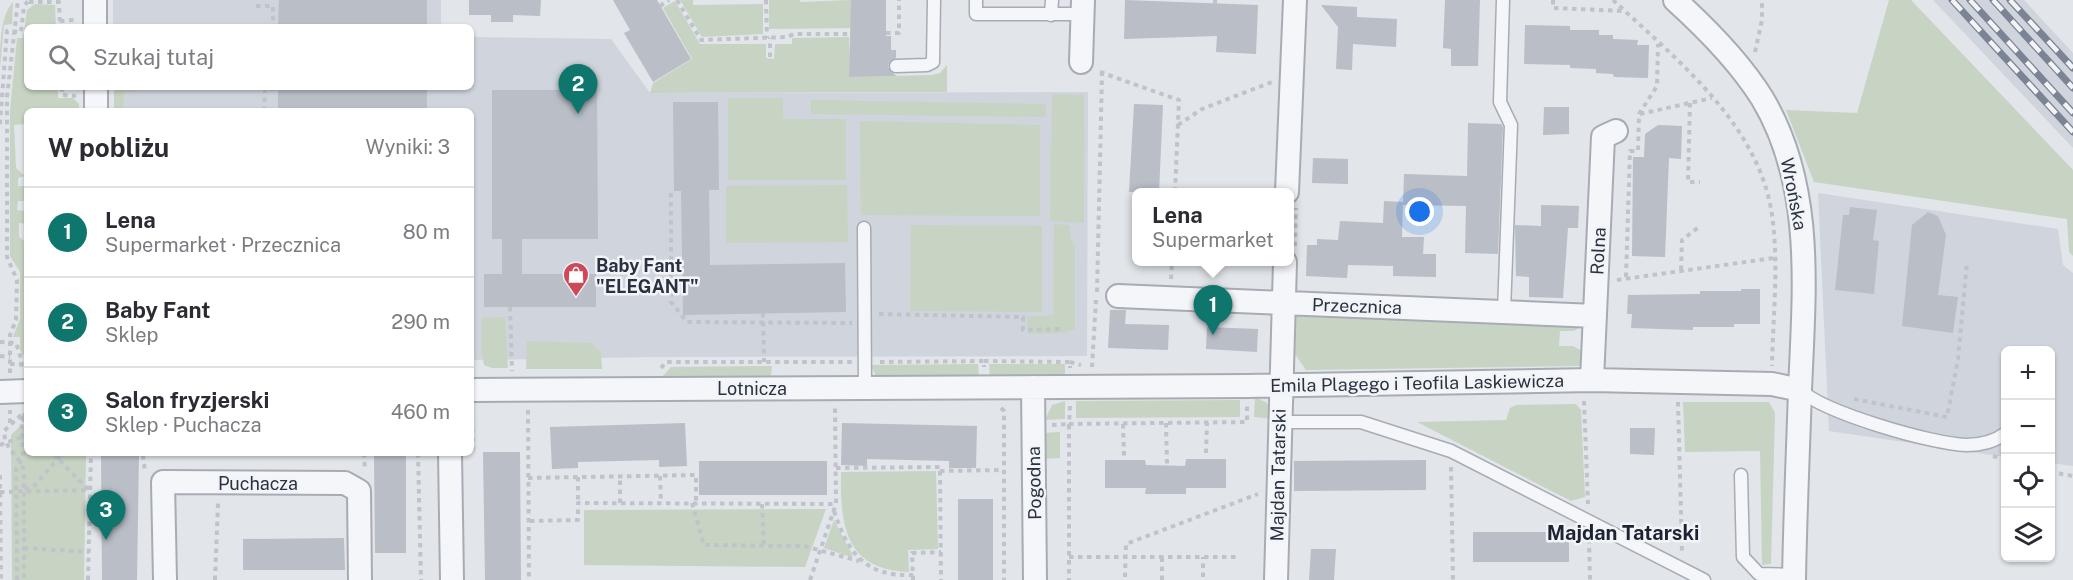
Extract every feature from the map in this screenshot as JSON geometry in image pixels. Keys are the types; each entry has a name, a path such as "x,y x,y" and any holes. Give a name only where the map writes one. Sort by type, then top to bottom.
{"street":[{"path":"88,24 94,0"},
{"path":"1287,188 1295,0"},
{"name":"Wrońska","path":"1675,0 1742,68 1763,99 1779,131 1796,182 1803,244 1794,578"},
{"path":"1081,62 1083,7"},
{"name":"Rolna","path":"1588,390 1595,316 1603,137 1616,131"},
{"name":"Majdan Tatarski","path":"1276,580 1285,266"},
{"name":"Przecznica","path":"1118,296 1595,316"},
{"name":"Emila Plagego i Teofila Laskiewicza","path":"1033,387 1280,386 1588,390 1772,384 1800,390"},
{"name":"Lotnicza","path":"474,390 1033,387"},
{"name":"Pogodna","path":"1033,387 1035,580"},
{"path":"0,392 24,391"},
{"path":"450,456 452,580"},
{"name":"Puchacza","path":"165,580 163,482 345,483 359,490 360,580"}],"lane":[{"path":"896,66 927,65 933,62 934,0"},
{"path":"976,0 976,14 1051,15 1083,7"},
{"path":"1051,15 1052,0"},
{"path":"1503,0 1500,102 1511,125 1504,311"},
{"path":"864,228 865,388"},
{"path":"1800,390 1810,399 1828,406 1929,439 1965,445 1985,444 2001,436"},
{"path":"1279,422 1361,422 1450,451 1704,580"},
{"path":"1741,475 1743,557 1759,574 1794,578"}],"path":[{"path":"18,0 7,97 7,257 16,274 16,320 11,330 10,364 24,364"},
{"path":"660,6 669,0"},
{"path":"677,0 701,40 787,38 794,34 852,34"},
{"path":"766,0 770,57"},
{"path":"886,33 899,33 899,0"},
{"path":"1553,0 1553,8 1625,10"},
{"path":"1613,0 1712,98 1741,135 1759,170 1772,215 1774,258 1772,366"},
{"path":"1742,68 1756,52 1762,0"},
{"path":"0,124 7,31 21,32 24,6 29,1 59,2 60,21 88,24"},
{"path":"256,6 273,6 273,24"},
{"path":"1626,277 1630,151 1638,151 1639,114 1657,86 1658,43"},
{"path":"1092,368 1102,74 1179,100 1175,188"},
{"path":"1178,125 1202,110 1278,79"},
{"path":"62,90 62,94 74,94 91,100"},
{"path":"264,108 265,90"},
{"path":"1639,114 1712,98"},
{"path":"1690,103 1688,182 1700,182"},
{"path":"672,193 671,302 687,322 853,323 853,315 864,314 1023,317 1023,330 1060,329"},
{"path":"1681,270 1682,240 1699,227"},
{"path":"1614,281 1626,277 1774,258"},
{"path":"1842,396 1947,417 1958,359 1966,262"},
{"path":"510,307 512,359"},
{"path":"763,313 764,362"},
{"path":"0,342 16,343"},
{"path":"0,356 10,357"},
{"path":"1765,368 1772,366 1778,359"},
{"path":"1588,390 1590,580"},
{"path":"1678,398 1683,563"},
{"path":"997,404 1004,411 1004,580"},
{"path":"827,406 847,406"},
{"path":"810,580 836,504 835,406"},
{"path":"517,408 540,408"},
{"path":"528,408 529,580"},
{"path":"474,409 483,409"},
{"path":"24,415 2,431 2,444 20,462 24,472 24,580"},
{"path":"1166,423 1167,464"},
{"path":"1206,453 1207,423"},
{"path":"1004,427 1070,424 1069,580"},
{"path":"1123,424 1124,456"},
{"path":"2,444 22,437 23,457 16,469 17,580"},
{"path":"1450,451 1453,580"},
{"path":"55,456 89,490"},
{"path":"0,492 24,491 34,485 60,456"},
{"path":"88,580 91,456"},
{"path":"418,456 420,580"},
{"path":"836,468 940,466 941,580"},
{"path":"940,471 1003,470"},
{"path":"2055,473 2073,476"},
{"path":"0,474 1,580"},
{"path":"528,478 696,475 694,503 704,545 804,546 859,561 880,571 913,577 912,553 941,552"},
{"path":"620,476 620,503"},
{"path":"660,476 661,503"},
{"path":"530,521 578,520 578,477"},
{"path":"215,580 219,482"},
{"path":"1125,577 1126,544 1278,486"},
{"path":"24,491 89,490"},
{"path":"578,503 836,504"},
{"path":"762,504 764,546"},
{"path":"834,511 847,542 859,561"},
{"path":"24,548 88,552"},
{"path":"1069,557 1236,557"},
{"path":"1162,557 1162,580"},
{"path":"1203,557 1203,577"}],"shaded area":[{"path":"113,0 441,0 441,24 113,24"},
{"path":"1933,0 2024,0 2073,53 2073,148"},
{"path":"474,37 611,39 650,93 1088,92 1087,356 651,357 474,360 474,108 114,108 114,90 474,90"},
{"path":"1818,193 2058,229 2063,265 2073,273 2073,466 2055,464 2055,346 2001,346 2001,456 1829,431"}],"green space":[{"path":"680,0 693,0 693,5 763,4 763,34 702,37"},
{"path":"769,0 800,0 800,2 851,0 852,28 769,29"},
{"path":"1889,0 1911,0 2073,170 2073,256 2069,252 2067,219 1814,182 1786,110 1857,113"},
{"path":"675,1 700,44 766,44 766,58 774,59 775,44 792,44 792,38 849,37 850,77 932,75 940,73 947,65 947,92 650,93 653,83 692,59 663,8"},
{"path":"13,2 12,24 4,25 0,69 3,23"},
{"path":"35,4 55,5 56,24 25,24 27,10"},
{"path":"24,31 24,90 58,90 58,98 73,98 79,104 79,108 24,108 24,124 14,125 16,168 24,175 18,178 18,186 24,186 24,201 18,201 17,210 24,211 24,224 19,223 19,237 24,241 24,355 20,350 20,337 13,337 20,319 20,272 10,256 10,111 17,38 23,38"},
{"path":"114,90 137,90 137,92 124,92 123,108 114,108"},
{"path":"1052,94 1084,95 1084,223 1050,221"},
{"path":"728,98 783,98 783,119 846,119 846,180 728,180"},
{"path":"811,100 1046,104 1046,117 811,114"},
{"path":"860,121 1040,125 1040,216 861,215"},
{"path":"847,185 848,242 726,243 726,186"},
{"path":"1054,224 1069,225 1071,241 1075,244 1075,329 1063,333 1028,334 1027,317 1053,315"},
{"path":"911,225 1042,226 1042,312 910,311"},
{"path":"1296,312 1581,326 1574,331 1560,331 1559,346 1573,346 1582,351 1581,366 1306,370 1295,354"},
{"path":"505,317 508,368 492,368 484,365 481,346 482,318"},
{"path":"527,341 591,343 601,352 602,369 526,369"},
{"path":"978,364 979,376 877,378 871,365"},
{"path":"989,364 1065,364 1065,377 990,379"},
{"path":"772,366 771,377 662,377 671,367"},
{"path":"1255,397 1267,403 1273,419 1254,417"},
{"path":"1240,400 1240,417 1076,418 1076,401"},
{"path":"1065,401 1065,419 1045,420 1052,405"},
{"path":"1683,402 1769,402 1775,413 1771,564 1762,565 1760,451 1685,452"},
{"path":"1576,404 1581,410 1585,497 1571,501 1417,422 1506,420 1510,408 1516,405"},
{"path":"19,427 24,427 24,456 86,456 84,580 12,580 11,435"},
{"path":"1060,432 1060,458 1044,459 1043,433"},
{"path":"936,471 938,549 908,550 909,572 887,569 871,563 859,553 850,540 845,526 841,472"},
{"path":"826,509 805,567 584,565 584,510"},
{"path":"834,520 853,556 851,557 824,548"}],"building":[{"path":"279,0 427,0 427,24 278,24"},
{"path":"469,0 541,0 540,16 513,15 513,22 491,22 491,15 469,15"},
{"path":"613,0 657,0 691,59 653,82 624,33 630,30"},
{"path":"851,0 886,0 886,36 891,36 891,50 896,50 896,58 889,62 888,67 896,76 849,77"},
{"path":"1125,0 1258,5 1256,54 1216,52 1217,36 1124,39"},
{"path":"1445,0 1480,0 1478,66 1451,66 1451,49 1443,48"},
{"path":"1321,5 1357,7 1357,17 1397,19 1396,47 1353,44 1352,70 1336,69 1338,27"},
{"path":"1525,25 1570,26 1570,30 1599,30 1599,35 1613,35 1613,39 1638,40 1637,45 1649,45 1648,78 1614,77 1613,74 1596,73 1596,69 1570,68 1570,65 1524,64"},
{"path":"278,90 427,90 427,108 278,108"},
{"path":"492,90 597,90 598,239 522,239 522,274 596,274 596,307 484,307 484,274 502,274 502,239 492,239"},
{"path":"673,102 718,102 719,190 709,190 710,265 845,263 846,312 683,315 681,191 674,191"},
{"path":"1134,104 1163,105 1159,188 1132,188 1132,192 1129,192"},
{"path":"1544,107 1569,107 1569,134 1543,135"},
{"path":"1468,123 1501,124 1503,127 1498,254 1465,253 1466,206 1403,205 1404,174 1467,176"},
{"path":"1658,125 1682,126 1681,159 1669,158 1665,257 1632,256 1633,157 1644,157 1645,134"},
{"path":"1313,158 1348,159 1348,184 1312,183"},
{"path":"1384,201 1403,202 1402,237 1424,237 1423,254 1436,254 1436,277 1393,276 1393,266 1348,265 1347,278 1306,276 1307,245 1317,245 1317,239 1338,240 1340,221 1383,223"},
{"path":"1541,205 1579,206 1578,228 1568,228 1563,298 1529,297 1529,277 1516,276 1515,225 1541,226"},
{"path":"1850,207 1877,210 1873,240 1879,241 1874,294 1835,290 1843,215 1849,215"},
{"path":"1928,212 1938,216 1946,235 1938,295 1958,297 1953,333 1902,326 1912,225"},
{"path":"1741,289 1760,289 1760,324 1734,324 1734,327 1693,327 1693,330 1631,328 1632,314 1627,314 1628,295 1700,294 1700,291 1741,291"},
{"path":"1110,310 1126,310 1125,324 1169,325 1168,350 1108,348"},
{"path":"1207,327 1258,329 1257,352 1206,349"},
{"path":"685,423 687,466 659,467 659,460 578,462 578,468 552,469 550,427"},
{"path":"842,423 977,426 976,468 949,468 949,461 867,459 867,466 841,465"},
{"path":"1630,428 1655,428 1654,455 1630,454"},
{"path":"483,452 520,452 521,580 485,580"},
{"path":"101,456 139,456 137,580 102,580"},
{"path":"374,456 406,456 406,553 375,553"},
{"path":"1186,459 1226,459 1226,488 1186,488 1186,494 1145,494 1146,488 1105,488 1105,460 1145,460 1146,465 1185,466"},
{"path":"1426,460 1426,490 1294,491 1294,461"},
{"path":"699,461 827,461 827,495 699,495"},
{"path":"958,499 993,499 993,580 958,580"},
{"path":"1473,532 1569,532 1569,562 1473,562"},
{"path":"344,538 345,570 243,570 243,539"},
{"path":"1311,549 1336,549 1334,580 1309,580"}],"railway":[{"path":"1952,0 2073,132"},
{"path":"1970,0 2073,113"},
{"path":"1993,0 2073,88"},
{"path":"2010,0 2073,68"}],"place":[{"name":"Baby Fant","path":"578,114"},
{"name":"Baby Fant \"ELEGANT\"","path":"576,298"},
{"name":"Lena","path":"1213,335"},
{"name":"Salon fryzjerski","path":"106,540"}],"district":[{"name":"Majdan Tatarski","path":"1623,533"}]}
